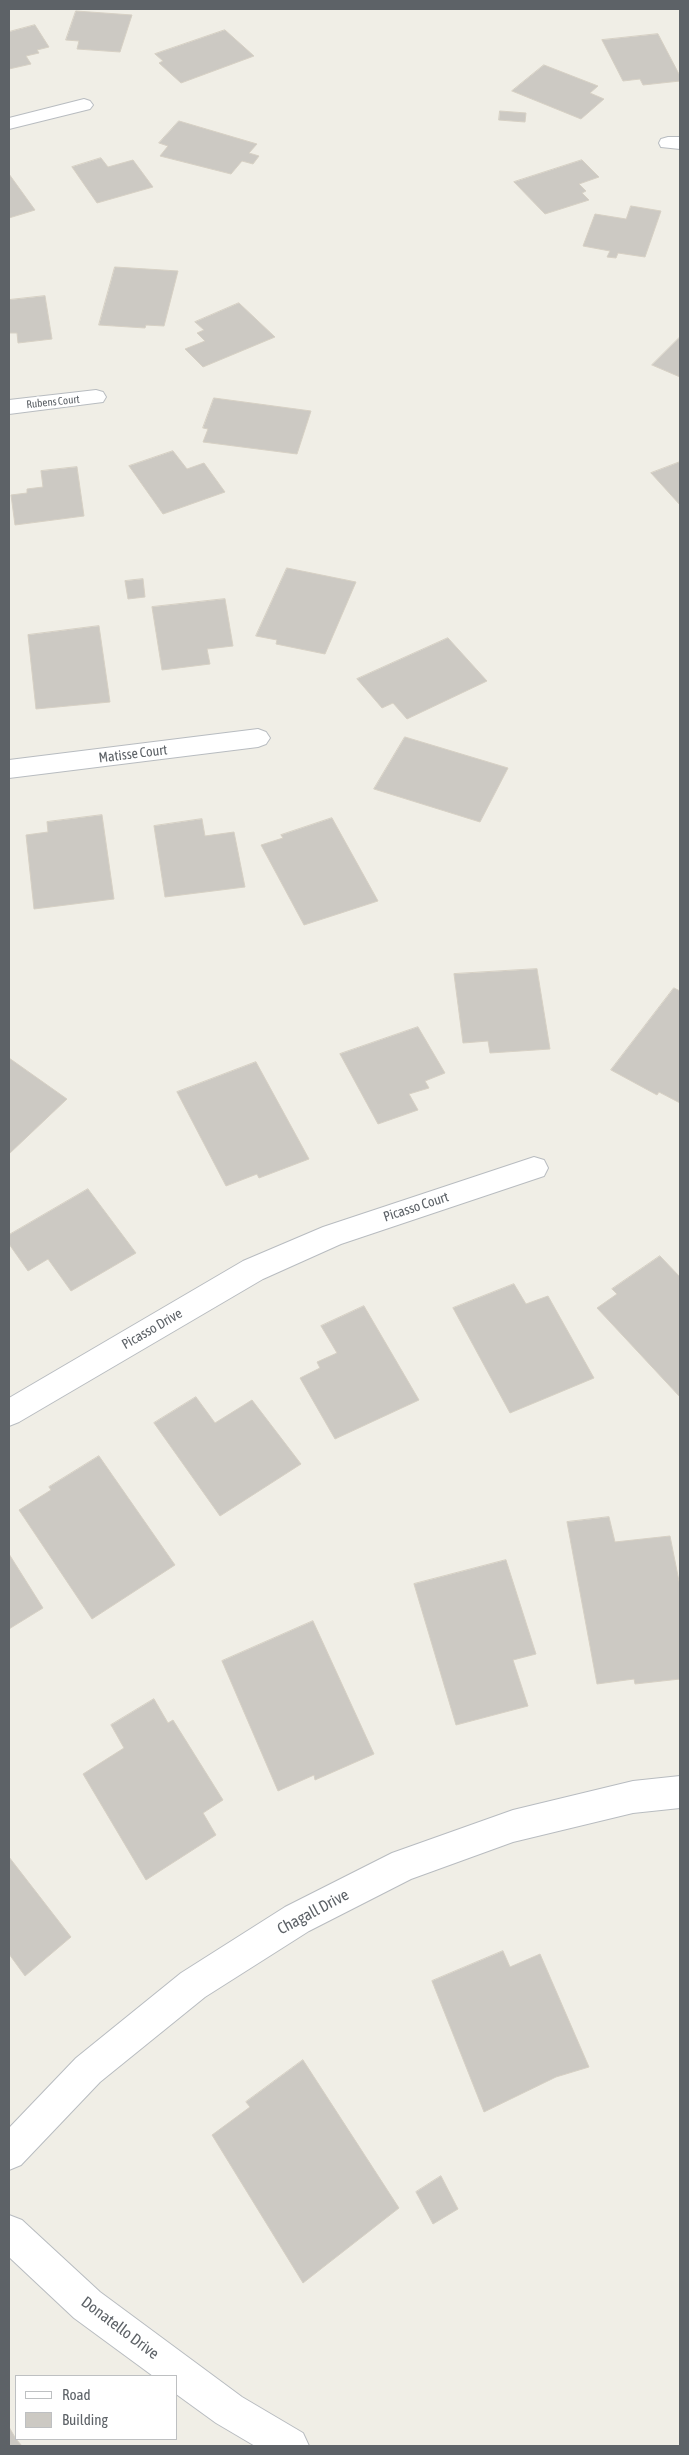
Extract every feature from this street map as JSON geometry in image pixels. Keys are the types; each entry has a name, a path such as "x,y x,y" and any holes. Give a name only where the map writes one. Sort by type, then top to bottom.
{"street":[{"path":"9,124 84,106"},
{"name":"Rubens Court","path":"9,407 96,397"},
{"name":"Matisse Court","path":"9,769 258,738"},
{"name":"Picasso Court","path":"298,1250 332,1235 534,1168"},
{"name":"Picasso Drive","path":"9,1413 253,1270 298,1250"},
{"name":"Chagall Drive","path":"9,2153 88,2070 155,2015 193,1985 296,1919 404,1865 514,1826 633,1797 680,1792"},
{"name":"Donatello Drive","path":"9,2233 87,2304 229,2410 290,2446"}],"building":[{"path":"76,11 132,15 120,52 77,49 79,41 66,40"},
{"path":"35,25 49,47 37,50 39,53 26,56 31,64 9,69 9,32"},
{"path":"225,30 254,56 181,83 159,63 163,61 155,54"},
{"path":"658,34 680,76 680,81 643,85 640,79 623,81 602,40"},
{"path":"544,65 598,86 590,93 604,99 581,119 512,91"},
{"path":"500,111 526,113 525,122 499,120"},
{"path":"179,121 257,144 249,153 259,156 253,164 242,161 231,174 160,156 168,146 159,143"},
{"path":"101,158 108,167 133,160 153,187 97,203 72,167"},
{"path":"582,160 599,177 579,184 586,191 582,193 589,200 545,214 514,182"},
{"path":"9,174 35,210 9,218"},
{"path":"631,206 661,211 645,257 618,253 616,258 607,257 610,251 583,246 595,214 626,219"},
{"path":"115,267 178,271 164,326 146,325 145,328 99,325"},
{"path":"45,296 52,339 18,343 17,333 9,333 9,300"},
{"path":"239,303 275,337 203,367 185,349 205,341 197,333 204,330 195,322"},
{"path":"680,337 680,377 652,365"},
{"path":"214,398 311,411 297,454 203,442 208,429 203,428"},
{"path":"173,451 187,469 204,463 225,492 163,514 129,466"},
{"path":"680,462 680,505 651,473"},
{"path":"77,467 84,516 15,525 11,495 27,493 27,489 43,487 41,471"},
{"path":"287,568 356,582 325,654 276,644 277,640 256,636"},
{"path":"143,579 145,597 128,599 125,581"},
{"path":"225,599 233,646 207,649 210,664 162,670 152,607"},
{"path":"99,626 110,702 36,709 28,635"},
{"path":"448,638 487,681 407,719 393,703 382,708 357,679"},
{"path":"405,737 508,768 480,822 374,789"},
{"path":"102,815 114,899 34,909 26,835 48,832 47,822"},
{"path":"332,818 378,901 304,925 261,845 283,838 281,835"},
{"path":"202,819 205,836 234,832 245,887 165,897 154,826"},
{"path":"537,969 550,1049 490,1053 488,1041 463,1043 454,974"},
{"path":"674,988 680,991 680,1103 659,1092 657,1095 611,1070"},
{"path":"418,1027 445,1073 425,1081 429,1088 409,1094 418,1110 378,1124 340,1054"},
{"path":"9,1058 67,1099 9,1154"},
{"path":"256,1062 309,1159 259,1178 257,1174 226,1186 177,1092"},
{"path":"88,1189 136,1253 71,1291 48,1259 28,1271 9,1244 9,1235"},
{"path":"660,1256 680,1277 680,1397 597,1308 617,1294 612,1289"},
{"path":"514,1284 526,1304 548,1296 594,1378 510,1413 453,1308"},
{"path":"364,1306 419,1400 335,1439 300,1378 320,1368 317,1362 337,1353 321,1326"},
{"path":"196,1397 215,1423 252,1400 301,1464 220,1516 154,1423"},
{"path":"99,1456 175,1565 92,1619 19,1510 51,1490 49,1487"},
{"path":"609,1517 615,1542 670,1536 680,1586 680,1679 635,1684 634,1679 597,1684 567,1522"},
{"path":"9,1554 43,1608 9,1629"},
{"path":"506,1560 536,1654 513,1660 528,1706 456,1725 414,1584"},
{"path":"313,1621 374,1754 315,1780 314,1775 278,1791 222,1661"},
{"path":"154,1699 168,1723 173,1720 223,1800 203,1813 216,1835 146,1880 83,1774 124,1748 111,1725"},
{"path":"9,1857 71,1937 25,1976 9,1954"},
{"path":"503,1951 510,1967 540,1954 589,2067 556,2077 484,2112 432,1981"},
{"path":"303,2060 399,2208 303,2283 212,2135 250,2107 246,2102"},
{"path":"441,2176 458,2209 433,2224 416,2192"},
{"path":"9,2427 15,2440 22,2446 9,2446"}]}
